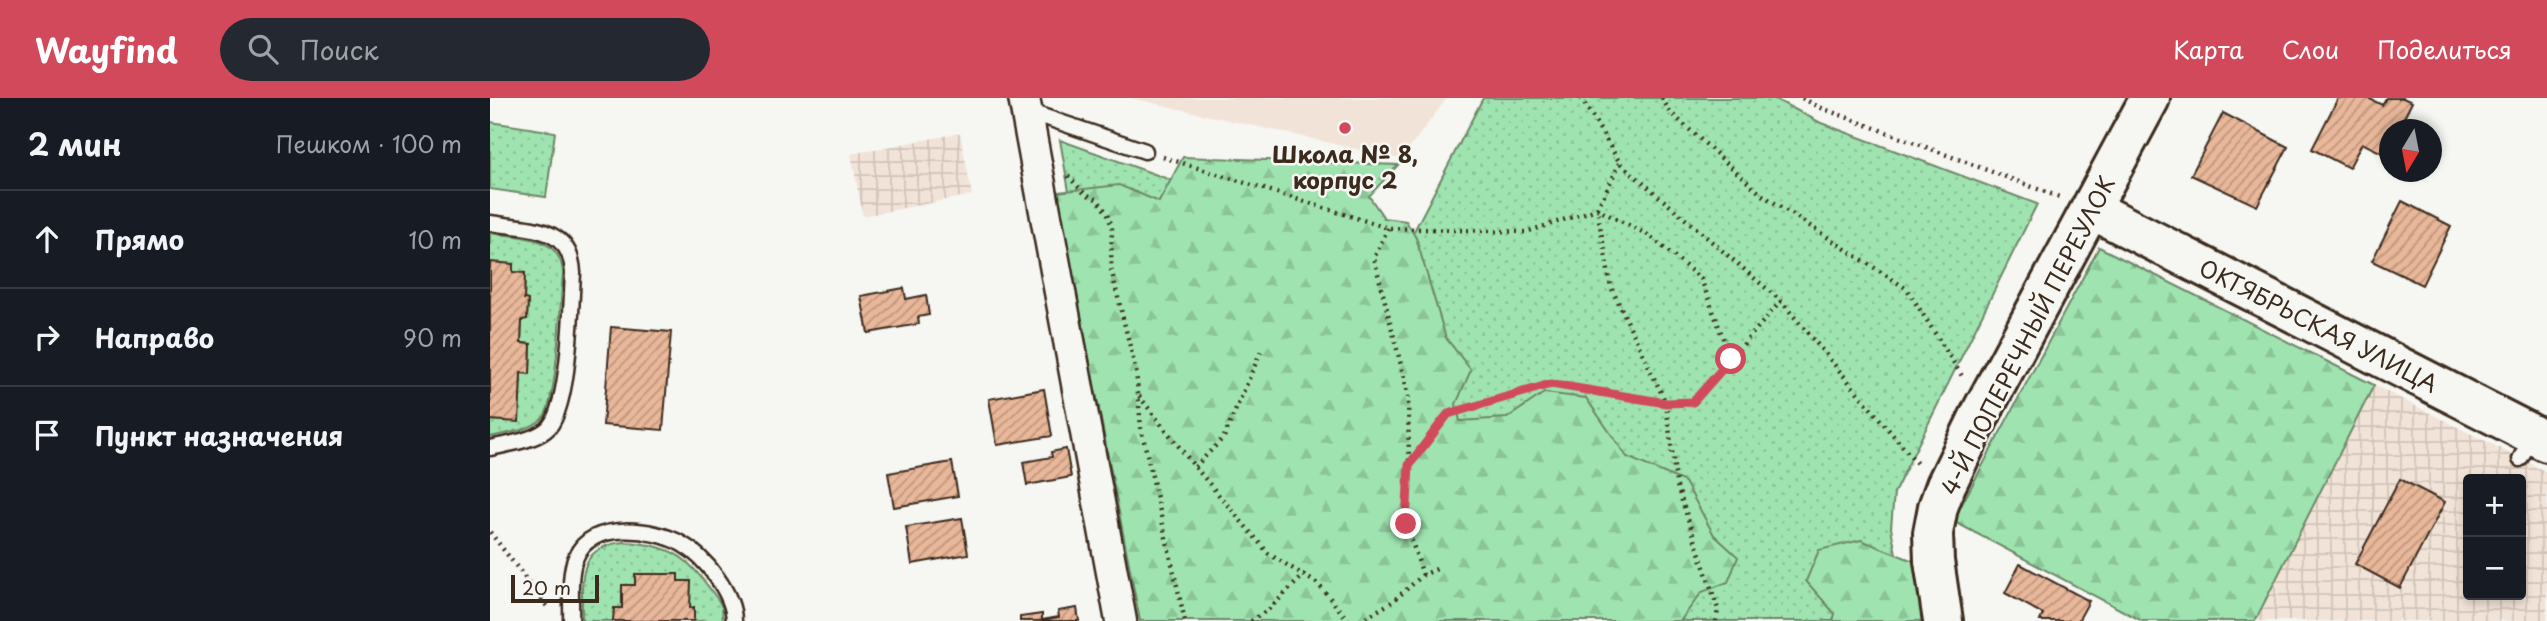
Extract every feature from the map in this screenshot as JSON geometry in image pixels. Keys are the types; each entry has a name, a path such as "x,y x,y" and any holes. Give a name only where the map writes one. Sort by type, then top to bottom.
{"street":[{"name":"4-Й ПОПЕРЕЧНЫЙ ПЕРЕУЛОК","path":"1944,621 1934,561 1933,533 1946,485 1983,409 2150,98"},
{"path":"1025,104 1121,621"},
{"name":"ОКТЯБРЬСКАЯ УЛИЦА","path":"2091,209 2533,445"}],"lane":[{"path":"1025,104 1145,151"},
{"path":"490,223 538,230 557,237 570,252 573,273 563,390 554,422 535,436 490,448"},
{"path":"564,620 573,568 582,547 591,540 625,531 661,536 693,551 728,595 734,621"}],"path":[{"path":"1581,98 1620,163 1782,301 1925,473"},
{"path":"1662,98 1670,112 1761,194 1907,289 1983,409"},
{"path":"1802,98 1819,107 2091,209"},
{"path":"1033,147 1062,170 1084,193 1098,200 1112,227 1111,269 1136,371 1141,428 1185,621"},
{"path":"1145,151 1388,228 1526,232 1597,209 1650,236 1701,279 1731,359"},
{"path":"1620,163 1597,209 1611,287 1666,403 1676,483 1718,609 1716,621"},
{"path":"1388,228 1374,258 1408,393 1406,524 1423,575"},
{"path":"1409,465 1448,414 1551,384 1666,403 1693,402 1782,301"},
{"path":"1195,467 1224,437 1261,351"},
{"path":"1139,396 1269,554 1318,584 1349,621"},
{"path":"490,532 564,620"},
{"path":"1360,621 1392,602 1423,575 1439,568"},
{"path":"1251,621 1269,609 1305,574"}],"shaded area":[{"name":"Школа № 8, корпус 2","path":"1131,98 1447,98 1401,159"},
{"path":"960,133 972,195 863,216 851,154"},
{"path":"2099,247 2547,472 2547,621 2142,621"}],"green space":[{"path":"1483,98 1773,98 1821,123 2037,204 1894,493 1891,528 1909,621 1144,621 1060,140 1398,262"},
{"path":"490,122 555,132 546,197 490,189"},
{"path":"1183,157 1398,165 1369,196 1384,218 1406,221 1416,238 1446,338 1471,370 1456,404 1460,421 1507,418 1544,393 1586,398 1627,457 1685,482 1714,535 1738,557 1728,582 1702,592 1680,621 1140,621 1057,192 1119,185 1159,202"},
{"path":"490,233 537,240 555,251 563,273 555,373 547,410 542,419 531,426 490,437 490,420 519,421 521,373 530,373 531,344 521,343 522,320 527,319 528,300 524,299 525,273 513,272 490,262"},
{"path":"2099,247 2374,385 2255,621 2142,621 1953,521"},
{"path":"1861,540 1916,562 1926,621 1833,621 1835,614 1806,581 1819,550"},
{"path":"625,542 658,547 681,557 719,601 723,621 582,621 583,580 589,558 609,545"}],"building":[{"path":"2338,98 2368,98 2382,105 2386,98 2403,98 2412,102 2404,119 2379,119 2379,152 2362,143 2349,168 2312,149"},
{"path":"2223,113 2288,147 2257,206 2191,175"},
{"path":"2402,201 2451,226 2422,285 2372,261"},
{"path":"490,262 513,264 513,272 525,273 524,299 528,300 527,319 522,320 521,343 531,344 530,374 521,373 519,422 490,420"},
{"path":"904,288 906,299 926,295 929,315 918,317 919,324 868,333 861,296"},
{"path":"611,327 671,332 663,430 603,425"},
{"path":"1044,389 1052,436 997,445 989,399"},
{"path":"1066,449 1071,477 1027,485 1023,462 1052,457 1051,452"},
{"path":"952,462 958,496 894,507 888,473"},
{"path":"2400,479 2445,502 2400,588 2355,564"},
{"path":"962,518 968,554 912,564 906,527"},
{"path":"2020,564 2089,601 2078,621 2040,621 2043,614 2005,593"},
{"path":"635,574 678,574 678,581 691,581 690,608 694,607 694,621 613,621 614,608 622,608 622,585 635,585"},
{"path":"1077,608 1079,621 1020,621 1020,617 1042,614 1042,620 1059,617 1058,611"}],"place":[{"name":"Школа № 8, корпус 2","path":"1345,128"}],"route":[{"path":"1406,524 1409,465 1448,414 1551,384 1666,403 1693,402 1731,359"}]}
